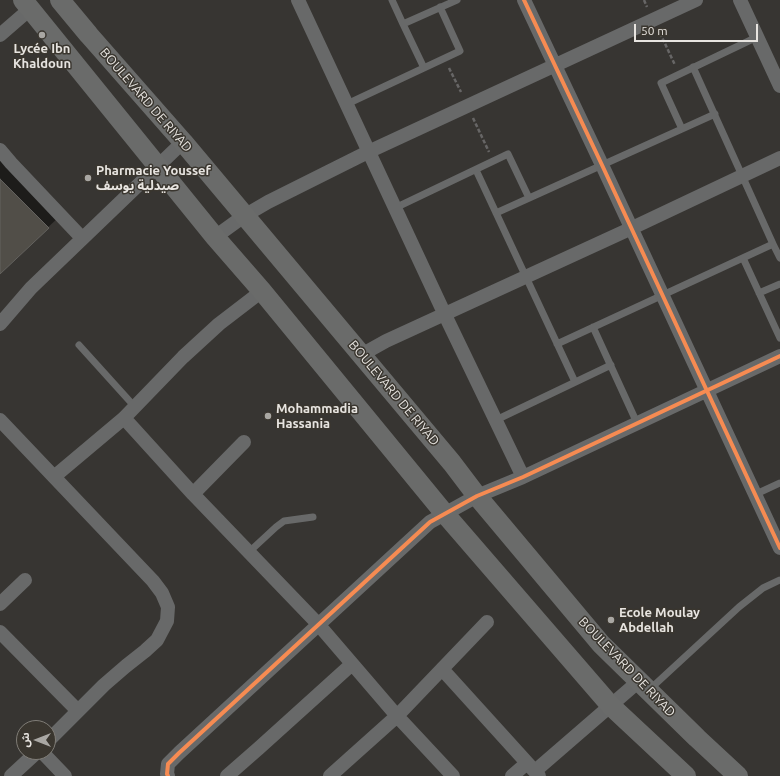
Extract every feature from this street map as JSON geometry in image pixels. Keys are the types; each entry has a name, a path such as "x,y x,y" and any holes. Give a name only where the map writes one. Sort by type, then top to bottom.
{"main road":[{"name":"BOULEVARD DE RIYAD","path":"60,0 183,142 452,463 477,496 601,644 738,776"},
{"path":"26,4 215,237 262,291 445,514 611,706 686,776"}],"street":[{"path":"298,0 368,152 523,477"},
{"path":"524,0 632,228 754,495 780,548"},
{"path":"215,237 244,216 268,202 368,152 696,0"},
{"path":"740,0 780,86"},
{"path":"0,35 26,4"},
{"path":"0,324 31,288 183,142"},
{"path":"0,150 82,238"},
{"path":"361,355 386,341 445,315 780,158"},
{"path":"55,476 124,418 183,357 219,324 262,291"},
{"path":"168,776 168,764 179,753 430,522 477,496 523,477 780,356"},
{"path":"124,418 193,494 318,624 397,716 452,776"},
{"path":"0,420 55,476 153,581 162,593 168,607 167,621 157,640 109,680 56,733"},
{"path":"193,494 244,442"},
{"path":"0,604 25,580"},
{"path":"330,776 397,716 487,622"},
{"path":"0,632 78,711"},
{"path":"227,776 352,664"},
{"path":"442,669 534,770"},
{"path":"512,776 534,770 611,706 644,686"},
{"path":"11,776 28,760"},
{"path":"50,760 65,776"}],"lane":[{"path":"392,0 424,68"},
{"path":"403,24 456,0"},
{"path":"347,104 460,51 440,7"},
{"path":"682,129 661,83 757,37"},
{"path":"693,67 780,258"},
{"path":"496,214 715,114"},
{"path":"395,208 508,154 529,198"},
{"path":"476,170 575,382"},
{"path":"557,344 773,244"},
{"path":"743,258 780,338"},
{"path":"759,293 780,284"},
{"path":"593,327 637,423"},
{"path":"79,345 135,407"},
{"path":"496,420 611,365"},
{"path":"754,495 780,483"},
{"path":"249,552 284,521 313,516"},
{"path":"644,686 763,588 780,580"}],"path":[{"path":"644,0 679,74"}],"building":[{"path":"0,179 49,228 0,274"}],"cycle path":[{"path":"524,0 780,548"},
{"path":"168,776 168,764 179,753 430,522 477,496 523,477 780,356"}],"place":[{"name":"Lycée Ibn Khaldoun","path":"42,35"},
{"name":"Pharmacie Youssef صيدلية يوسف","path":"88,178"},
{"name":"Mohammadia Hassania","path":"268,416"},
{"name":"Ecole Moulay Abdellah","path":"611,620"}]}
